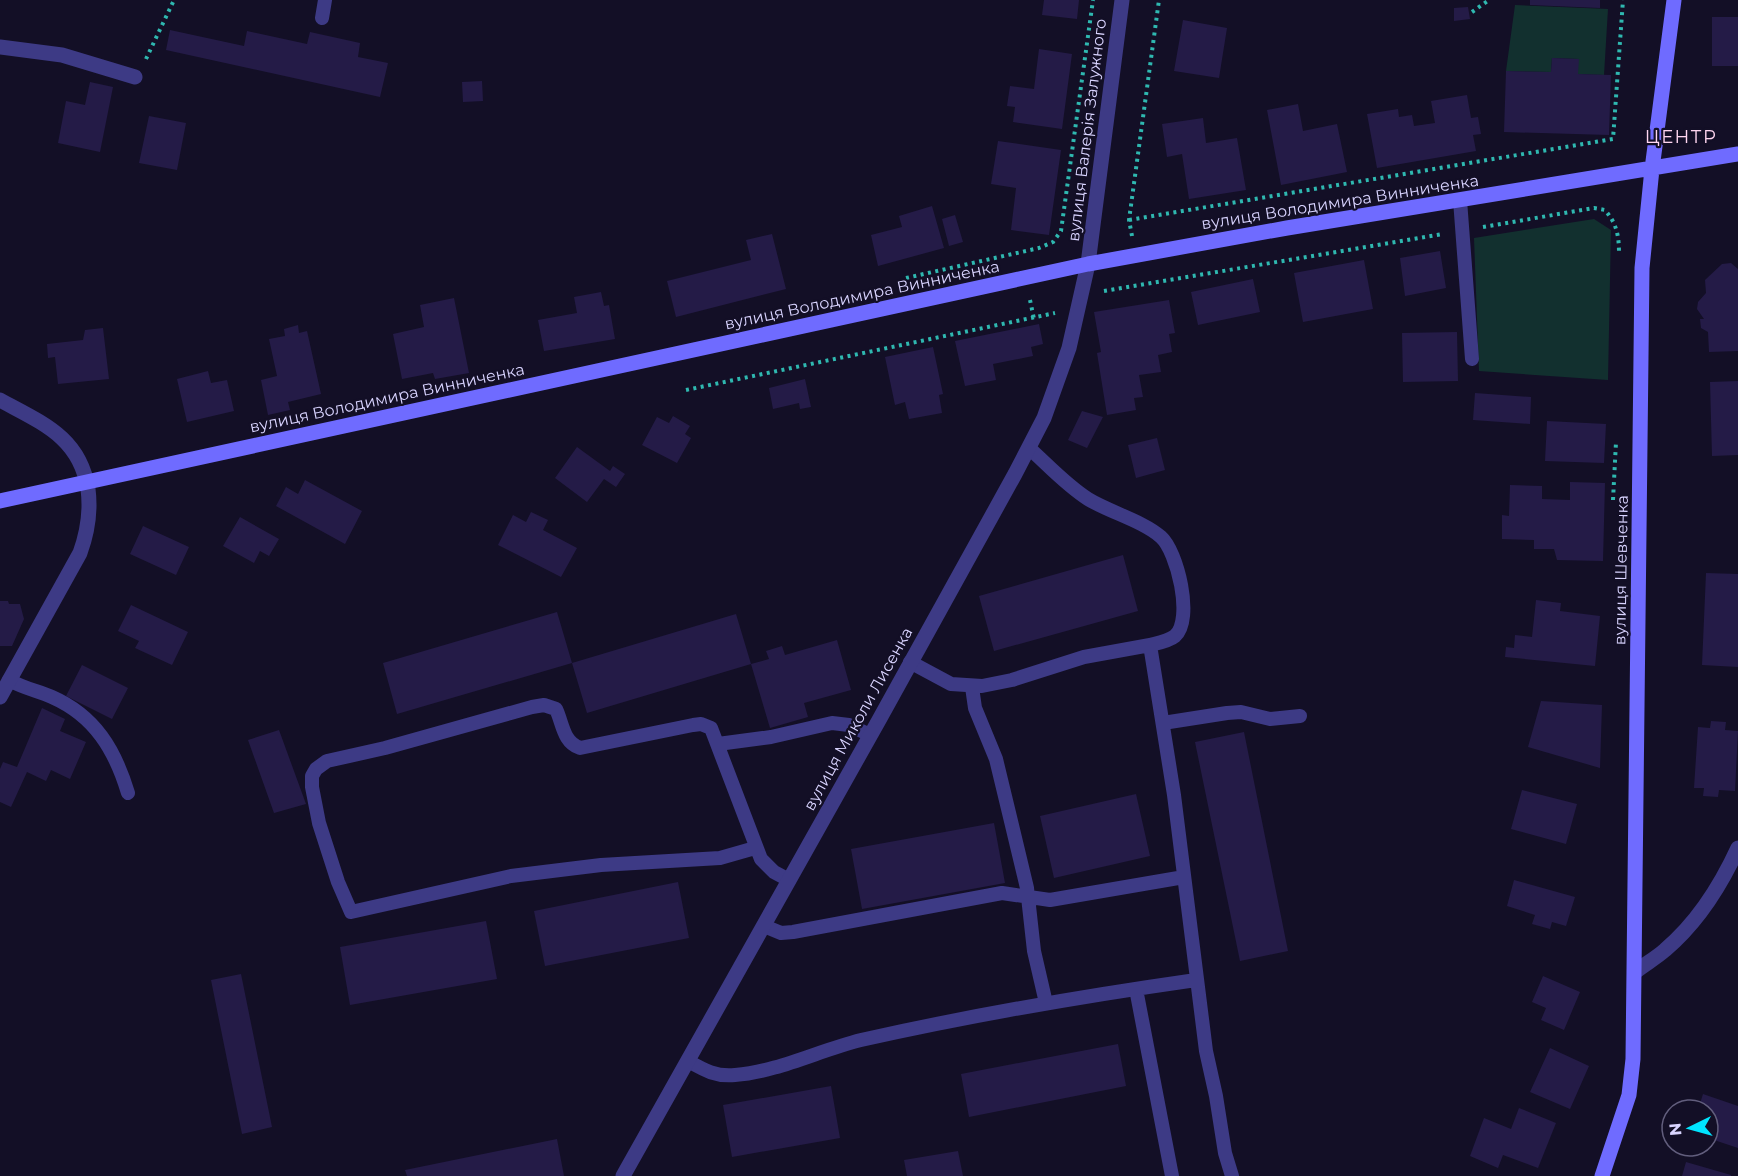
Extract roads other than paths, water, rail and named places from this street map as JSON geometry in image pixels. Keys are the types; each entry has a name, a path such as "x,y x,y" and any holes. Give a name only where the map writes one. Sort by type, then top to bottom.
{"main road":[{"name":"вулиця Шевченка","path":"1602,1176 1629,1095 1633,1059 1642,268 1652,169 1674,0"},
{"name":"вулиця Володимира Винниченка","path":"0,501 1088,264 1738,154"}],"street":[{"name":"вулиця Валерія Залужного","path":"1088,264 1122,0"},
{"path":"0,47 62,55 135,77"},
{"name":"вулиця Миколи Лисенка","path":"623,1176 1029,448 1044,418 1069,348 1088,264"},
{"path":"0,400 58,434 73,448 82,463 90,507 86,537 80,553 0,697"},
{"path":"1635,972 1666,950 1686,929 1730,867 1738,848"}],"lane":[{"path":"322,18 325,0"},
{"path":"1460,200 1472,359"},
{"path":"910,662 951,684 972,687 994,685 1084,657 1150,645 1175,636 1180,629 1182,618 1180,581 1166,543 1154,532 1079,493 1029,448"},
{"path":"1150,645 1163,723 1206,1051 1225,1153 1232,1176"},
{"path":"9,680 66,704 85,718 106,740 115,755 128,792"},
{"path":"972,687 975,708 996,759 1029,898 1034,951 1046,1003"},
{"path":"755,848 720,858 601,865 511,876 351,912 326,848 314,804 312,776 316,769 327,761 385,748 532,706 544,705 556,709 568,740 572,746 580,748 700,724 711,728 755,848 766,866 789,880"},
{"path":"1163,723 1241,712 1270,719 1299,716"},
{"path":"718,744 771,737 832,723 849,725 870,735"},
{"path":"764,926 781,933 793,932 994,894 1015,894 1050,900 1184,877"},
{"path":"688,1061 721,1076 751,1073 859,1041 1046,1003 1196,980"},
{"path":"1136,988 1172,1176"}],"district":[{"name":"ЦЕНТР","path":"1681,137"}]}
